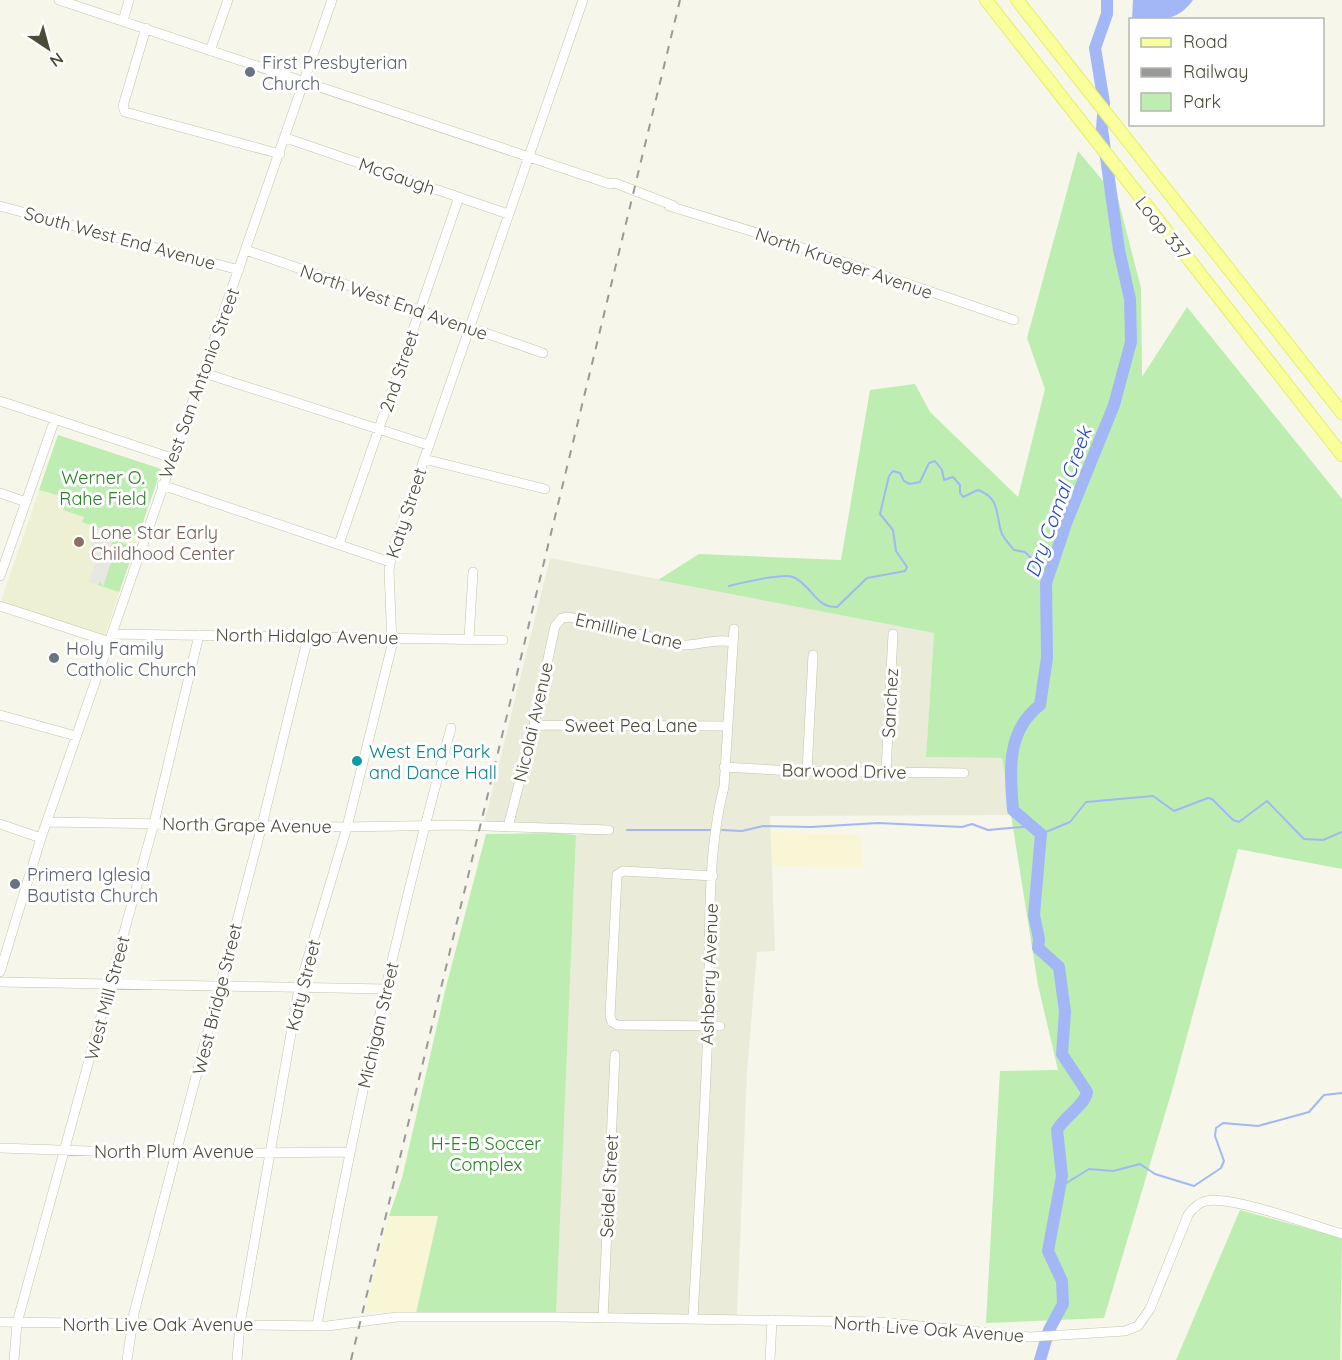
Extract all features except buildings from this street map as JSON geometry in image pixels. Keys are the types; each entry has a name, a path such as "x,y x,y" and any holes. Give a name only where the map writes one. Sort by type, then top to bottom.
{"main road":[{"name":"Loop 337","path":"986,0 1342,455"},
{"name":"Loop 337","path":"1017,0 1342,413"}],"street":[{"name":"North Krueger Avenue","path":"59,0 530,158 610,184 615,183 674,206 1014,320"},
{"path":"123,21 129,0"},
{"path":"210,51 228,0"},
{"name":"West San Antonio Street","path":"0,972 41,838 49,822 162,485 204,373 306,82 332,0"},
{"name":"Katy Street","path":"237,1360 240,1324 299,988 347,827 392,638 390,562 428,445 508,214 530,158 583,0"},
{"path":"146,28 123,106 125,112 280,154"},
{"name":"McGaugh","path":"286,138 508,214"},
{"name":"2nd Street","path":"339,544 459,196"},
{"name":"South West End Avenue","path":"0,206 239,270"},
{"name":"North West End Avenue","path":"246,250 543,353"},
{"path":"204,373 428,445"},
{"path":"0,401 172,458"},
{"path":"0,576 55,419"},
{"path":"424,459 545,489"},
{"path":"162,485 390,562"},
{"path":"0,493 26,502"},
{"path":"469,638 473,572"},
{"name":"North Hidalgo Avenue","path":"0,606 111,638 199,635 503,640"},
{"name":"Emilline Lane","path":"562,618 572,617 684,645 697,645 713,640 732,642"},
{"name":"Nicolai Avenue","path":"507,827 534,725 555,626 562,618"},
{"name":"Ashberry Avenue","path":"693,1319 713,876 718,808 724,787 734,630"},
{"name":"Sanchez","path":"886,771 893,634"},
{"name":"West Mill Street","path":"14,1360 17,1323 154,823 199,635"},
{"name":"West Bridge Street","path":"127,1360 131,1324 262,825 308,637"},
{"path":"807,771 813,655"},
{"path":"0,715 76,736"},
{"name":"Sweet Pea Lane","path":"534,725 727,726"},
{"name":"Michigan Street","path":"317,1325 348,1152 424,827 451,728"},
{"name":"Barwood Drive","path":"724,766 807,771 964,772"},
{"name":"North Grape Avenue","path":"49,822 347,827 446,827 455,825 609,830"},
{"path":"0,824 41,838"},
{"path":"713,876 625,871 617,874 610,1016 612,1022 617,1025 720,1026"},
{"path":"0,982 7,984 387,989"},
{"name":"Seidel Street","path":"603,1318 615,1055"},
{"name":"North Plum Avenue","path":"0,1148 177,1154 270,1151 348,1152"},
{"name":"North Live Oak Avenue","path":"0,1322 317,1325 324,1321 388,1314 397,1317 883,1322 1039,1337 1125,1331 1138,1326 1147,1314 1188,1215 1203,1201 1243,1205 1342,1234"},
{"path":"770,1360 772,1320"}],"shaded area":[{"name":"Lone Star Early Childhood Center","path":"58,435 161,469 104,638 0,604"},
{"path":"97,527 114,533 111,542 115,550 103,587 100,581 98,585 89,582 96,561 87,558"},
{"path":"550,558 934,633 926,757 1002,758 1010,815 770,816 775,951 757,952 747,1071 737,1315 556,1317 576,835 585,827 484,824"},
{"path":"771,832 861,835 863,868 772,866"},
{"path":"389,1216 438,1216 416,1313 365,1312"}],"green space":[{"path":"1078,151 1118,199 1141,288 1142,377 1187,307 1342,499 1342,869 1238,849 1173,1087 1104,1318 986,1323 1000,1071 1058,1070 1038,985 1002,758 926,757 934,633 658,580 699,554 841,560 870,390 915,384 930,412 1018,497 1045,389 1027,338"},
{"name":"Werner O. Rahe Field","path":"58,435 161,469 138,537 110,526 108,531 82,522 84,517 63,510 67,498 39,490"},
{"path":"114,540 135,547 119,592 98,585 100,581 103,586"},
{"name":"H-E-B Soccer Complex","path":"486,834 576,835 556,1317 416,1313 438,1216 389,1216 402,1178 445,991"},
{"path":"1240,1210 1342,1238 1340,1360 1176,1360"}],"water":[{"path":"1133,0 1193,0 1180,13 1173,16 1132,18"}],"waterway":[{"name":"Dry Comal Creek","path":"1040,1360 1049,1330 1063,1304 1062,1281 1048,1251 1062,1176 1057,1130 1083,1101 1087,1092 1062,1054 1065,1012 1059,967 1038,948 1039,939 1034,915 1041,834 1013,810 1011,766 1016,739 1021,727 1040,705 1047,658 1046,583 1067,521 1114,405 1131,342 1130,299 1119,250 1102,129 1104,103 1095,48 1107,14 1107,0"},
{"path":"729,586 788,576 799,580 823,604 837,607 867,578 905,571 907,567 896,551 893,530 880,514 889,476 893,471 900,473 904,481 910,484 920,482 929,463 935,461 942,470 944,480 953,477 960,485 960,493 963,497 978,490 994,502 1002,534 1014,550 1025,552 1032,559 1034,572 1046,583"},
{"path":"1041,834 1070,822 1086,802 1153,796 1174,811 1208,798 1212,799 1233,820 1239,822 1267,801 1304,839 1323,840 1342,832"},
{"path":"722,830 742,831 763,826 811,827 878,823 962,827 972,824 988,830 1033,826"},
{"path":"627,830 711,830"},
{"path":"1060,1187 1089,1169 1113,1171 1140,1164 1155,1174 1194,1186 1221,1168 1224,1161 1215,1136 1216,1128 1223,1123 1258,1126 1309,1112 1324,1095 1342,1093"}],"railway":[{"path":"351,1360 680,0"}],"place":[{"name":"First Presbyterian Church","path":"250,72"},
{"name":"Lone Star Early Childhood Center","path":"79,542"},
{"name":"Holy Family Catholic Church","path":"54,658"},
{"name":"West End Park and Dance Hall","path":"357,761"},
{"name":"Primera Iglesia Bautista Church","path":"15,884"}]}
